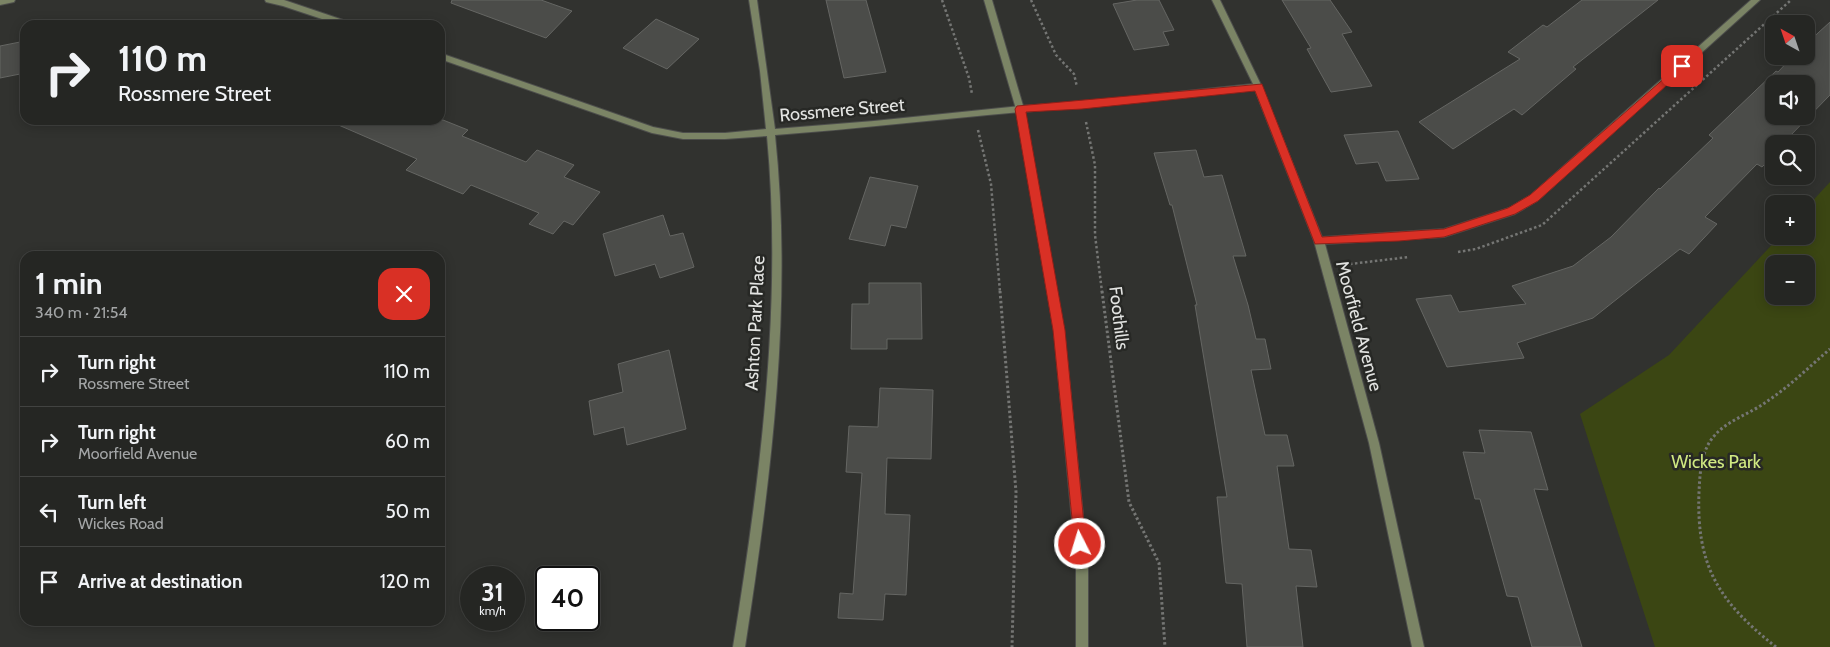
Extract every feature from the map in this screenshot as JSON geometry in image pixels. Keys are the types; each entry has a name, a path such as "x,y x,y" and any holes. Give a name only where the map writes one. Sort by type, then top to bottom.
{"street":[{"path":"0,2 11,0"},
{"path":"269,0 284,2 335,20"},
{"name":"Ashton Park Place","path":"739,647 760,501 775,304 776,217 771,132 753,0"},
{"path":"988,0 1020,109 1059,330 1082,563 1082,647"},
{"name":"Moorfield Avenue","path":"1216,0 1258,87 1319,241 1374,443 1418,647"},
{"path":"1319,241 1444,233 1512,211 1534,198 1756,0"},
{"name":"Rossmere Street","path":"445,58 652,130 683,136 725,136 1082,105 1258,87"}],"path":[{"path":"942,0 969,78 980,147 991,184 1016,492 1012,647"},
{"name":"Foothills","path":"1031,0 1056,55 1074,74 1095,165 1095,235 1129,502 1159,563 1165,647"},
{"path":"1776,647 1738,612 1717,584 1706,560 1698,518 1699,477 1705,452 1714,435 1767,401 1830,349"}],"green space":[{"name":"Wickes Park","path":"1830,182 1830,647 1655,647 1580,414 1669,355 1772,245 1815,245 1815,198"}],"building":[{"path":"452,0 541,0 572,11 546,38 451,3"},
{"path":"826,0 866,0 886,72 844,78"},
{"path":"1137,0 1159,0 1174,30 1163,32 1169,45 1134,50 1113,4"},
{"path":"1282,0 1330,0 1352,32 1342,34 1372,86 1331,92 1307,49 1311,48"},
{"path":"1582,0 1658,0 1573,67 1576,69 1522,115 1514,109 1453,149 1419,122 1520,59 1508,52 1543,25 1547,27"},
{"path":"656,19 699,39 667,69 623,48"},
{"path":"1830,22 1830,95 1815,110 1815,75 1772,75 1776,71 1778,72 1785,65 1815,65 1815,36"},
{"path":"20,42 20,74 0,78 0,46"},
{"path":"1765,82 1765,125 1801,125 1791,135 1765,135 1765,164 1762,167 1757,164 1705,217 1717,224 1689,254 1680,249 1593,318 1517,343 1524,358 1447,367 1416,299 1451,295 1459,312 1526,304 1512,286 1573,266 1611,237 1659,188 1713,138 1709,135"},
{"path":"445,121 468,130 462,136 526,162 537,150 574,165 564,177 600,192 573,225 564,221 553,234 529,224 539,213 471,185 463,194 406,170 417,159 339,125 445,125"},
{"path":"1398,131 1419,179 1386,181 1378,162 1356,164 1344,135"},
{"path":"1196,150 1204,177 1222,175 1246,256 1233,256 1256,339 1265,339 1271,369 1251,370 1265,435 1287,435 1294,466 1277,466 1289,549 1311,550 1317,587 1296,586 1303,647 1247,647 1242,584 1226,583 1217,497 1227,497 1195,305 1197,305 1172,205 1170,205 1154,153"},
{"path":"870,177 918,186 906,228 891,225 885,246 849,239"},
{"path":"663,215 670,236 683,233 694,267 660,278 655,264 615,276 603,234"},
{"path":"869,283 921,283 922,339 887,339 887,349 851,349 852,304 869,304"},
{"path":"669,350 686,429 627,445 624,427 594,435 589,401 623,392 618,364"},
{"path":"880,388 933,390 931,459 887,458 885,514 910,515 906,595 885,594 883,620 838,618 840,593 853,594 862,473 846,472 849,426 878,427"},
{"path":"1479,430 1531,432 1548,490 1534,489 1582,647 1532,647 1518,597 1507,596 1480,499 1475,499 1463,452 1485,453"}],"route":[{"path":"1080,544 1059,330 1020,109 1082,105 1258,87 1319,241 1399,237 1444,233 1512,211 1534,198 1682,66"}]}
